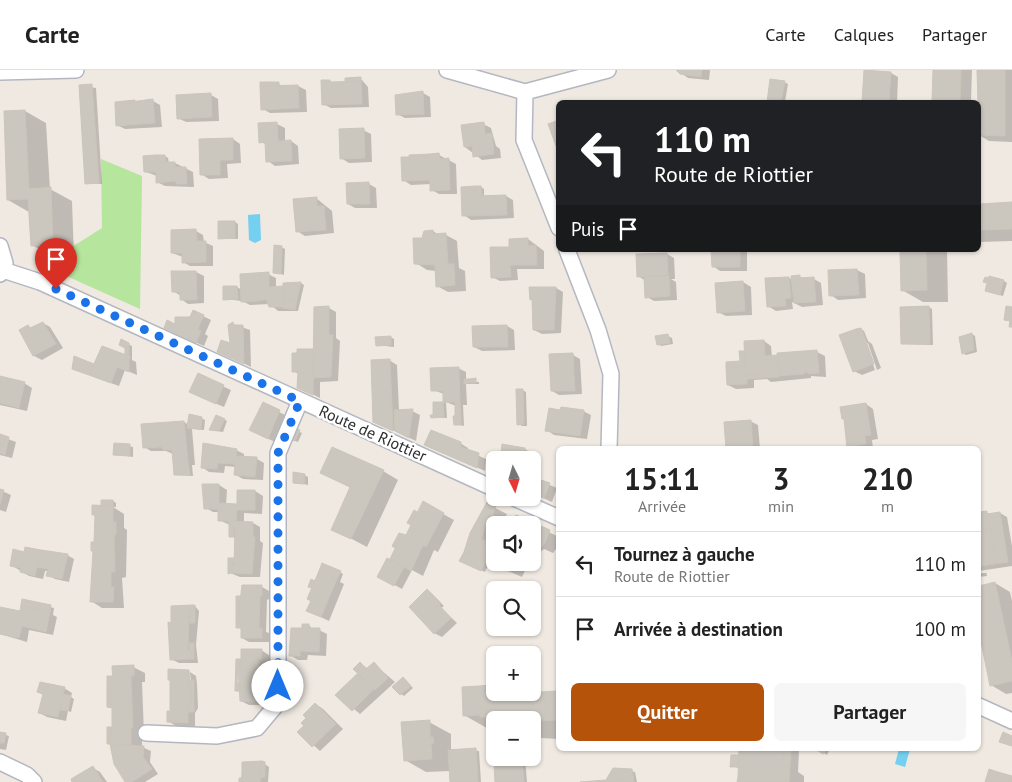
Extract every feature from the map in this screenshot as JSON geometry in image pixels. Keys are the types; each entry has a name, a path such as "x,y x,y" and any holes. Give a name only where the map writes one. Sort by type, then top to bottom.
{"street":[{"path":"0,72 76,70"},
{"path":"447,70 525,92 608,70"},
{"path":"525,92 524,140 556,220"},
{"path":"0,246 4,255 1,272"},
{"path":"568,252 598,330 611,374 609,446"},
{"name":"Route de Riottier","path":"1,272 49,286 486,485"},
{"path":"146,733 217,736 257,728 278,703 278,453 300,401"},
{"path":"532,506 556,517"},
{"path":"981,707 1012,721"},
{"path":"0,762 27,775 34,782"}],"green space":[{"path":"101,159 142,176 140,309 53,270 56,257 102,228"}],"water":[{"path":"260,214 261,240 255,243 249,240 248,215"},
{"path":"898,751 909,751 905,767 895,764"}],"building":[{"path":"676,70 702,70 701,77 680,74"},
{"path":"864,70 891,72 889,100 862,100"},
{"path":"933,70 961,70 960,100 932,100"},
{"path":"977,70 1005,70 1005,136 981,135 981,100 978,100"},
{"path":"361,77 361,81 345,82 345,78"},
{"path":"770,79 785,81 781,100 767,100"},
{"path":"321,80 330,80 330,82 361,81 362,104 322,105"},
{"path":"260,82 279,82 279,86 260,86"},
{"path":"92,84 99,183 85,184 79,85"},
{"path":"298,85 299,108 261,110 260,86"},
{"path":"423,91 424,114 396,115 395,95"},
{"path":"211,93 212,117 177,119 176,95"},
{"path":"153,99 155,123 116,126 115,104"},
{"path":"135,100 135,103 115,104 115,102"},
{"path":"25,110 29,189 51,187 53,245 31,246 28,199 7,200 4,111"},
{"path":"556,121 556,146 548,124"},
{"path":"277,122 278,141 291,140 292,161 266,162 265,142 259,143 258,123"},
{"path":"484,122 486,144 493,143 494,154 473,157 472,146 464,147 461,125"},
{"path":"364,128 365,158 340,159 339,129"},
{"path":"492,133 493,143 486,144 485,134"},
{"path":"233,138 233,160 220,160 220,175 200,175 199,139"},
{"path":"439,153 440,159 449,158 450,190 430,191 430,180 402,181 401,157 430,157 430,154"},
{"path":"430,154 430,157 409,157 409,155"},
{"path":"155,155 165,155 166,162 156,162"},
{"path":"155,155 156,162 175,162 175,167 186,167 187,184 176,184 176,181 156,183 156,172 144,172 143,156"},
{"path":"369,182 370,204 347,204 346,183"},
{"path":"475,186 481,186 482,196 475,196"},
{"path":"475,186 475,196 506,195 507,215 462,216 461,187"},
{"path":"317,197 317,206 324,206 326,230 296,232 293,199"},
{"path":"1012,202 1012,229 981,230 981,204"},
{"path":"218,221 235,221 235,238 218,239"},
{"path":"196,229 197,241 206,241 206,262 182,263 182,253 171,253 171,230"},
{"path":"433,230 433,234 446,233 448,264 454,264 455,285 436,287 435,265 414,264 413,238 422,238 424,231"},
{"path":"528,238 528,246 536,245 537,265 510,265 511,277 491,278 490,247 509,247 509,239"},
{"path":"274,245 282,246 281,274 273,273"},
{"path":"711,252 740,252 740,267 712,267"},
{"path":"900,252 926,252 927,290 901,291"},
{"path":"667,253 668,275 637,277 636,254"},
{"path":"857,269 859,295 829,296 828,270"},
{"path":"171,271 196,271 197,300 180,300 180,292 172,292"},
{"path":"269,272 269,287 283,286 283,307 269,307 266,299 241,302 240,274"},
{"path":"800,275 800,278 814,277 816,302 794,303 791,276"},
{"path":"669,276 670,296 645,298 644,277"},
{"path":"989,276 1004,280 1002,287 983,282 985,277 988,278"},
{"path":"789,277 791,298 785,299 786,306 767,307 765,278"},
{"path":"743,281 745,311 717,313 715,283"},
{"path":"301,282 297,300 283,300 283,283"},
{"path":"987,283 1002,287 1000,295 985,291"},
{"path":"223,286 237,286 238,299 223,300"},
{"path":"529,287 556,287 554,330 533,330 532,299 530,300"},
{"path":"283,300 297,300 295,310 283,308"},
{"path":"329,306 329,335 333,335 331,377 313,378 314,307"},
{"path":"929,306 930,344 901,344 900,307"},
{"path":"1006,306 1012,307 1012,327 1009,327 1010,321 1004,320"},
{"path":"193,310 204,315 198,329 201,331 196,343 164,328 167,320 175,324 175,317 190,317"},
{"path":"43,322 56,344 33,356 19,330 28,325 30,328"},
{"path":"233,322 234,325 243,325 244,364 217,352 221,340 230,343 228,325"},
{"path":"507,325 508,347 473,347 472,326"},
{"path":"861,328 865,338 860,340 856,329"},
{"path":"856,329 860,340 865,338 874,364 853,372 839,335"},
{"path":"972,333 974,350 962,354 959,337"},
{"path":"668,334 670,343 657,345 655,336"},
{"path":"391,336 391,345 376,346 375,337"},
{"path":"121,339 129,343 129,350 119,345"},
{"path":"764,340 765,356 778,355 779,377 763,378 762,374 747,375 747,384 727,385 726,368 745,366 744,341"},
{"path":"102,346 129,356 129,372 117,367 111,383 89,375"},
{"path":"125,348 129,350 129,356 125,355"},
{"path":"297,349 314,349 313,395 297,388 298,372 292,372 292,353 297,353"},
{"path":"817,350 819,373 808,374 808,372 804,372 804,374 779,376 777,353"},
{"path":"739,351 744,351 745,366 726,368 726,362 740,361"},
{"path":"573,353 575,391 551,391 549,354"},
{"path":"74,356 94,364 89,375 72,369"},
{"path":"390,359 393,431 373,422 371,360"},
{"path":"459,367 460,402 443,402 443,391 431,391 430,368"},
{"path":"198,373 224,385 216,404 189,392"},
{"path":"762,374 763,378 747,379 747,375"},
{"path":"0,376 25,382 19,408 0,403"},
{"path":"476,378 476,383 470,383 470,379"},
{"path":"464,379 470,379 470,383 464,384"},
{"path":"516,389 523,389 524,424 517,425"},
{"path":"263,402 280,410 268,439 249,430"},
{"path":"433,402 443,402 444,417 431,418 430,415 433,415"},
{"path":"455,402 460,402 461,416 455,416"},
{"path":"866,403 871,435 865,436 866,444 847,446 844,419 842,419 840,407"},
{"path":"561,407 584,410 580,436 545,431 549,408 560,410"},
{"path":"413,409 409,438 395,431 394,410"},
{"path":"189,414 202,417 201,429 187,428"},
{"path":"216,415 225,419 219,431 209,430"},
{"path":"453,416 461,416 461,425 454,425"},
{"path":"751,420 753,446 726,446 724,422"},
{"path":"184,421 188,461 173,462 172,450 163,450 162,447 143,448 141,424"},
{"path":"297,429 300,430 295,441 292,440"},
{"path":"431,430 461,442 461,447 479,453 477,468 424,445"},
{"path":"0,434 9,437 5,455 0,453"},
{"path":"114,443 130,444 130,456 113,455"},
{"path":"203,443 237,449 236,456 257,457 255,477 234,475 235,464 218,463 217,469 201,468"},
{"path":"502,444 525,448 525,451 501,451"},
{"path":"332,447 384,470 351,539 331,530 350,487 320,473"},
{"path":"188,461 190,475 174,475 173,462"},
{"path":"293,472 305,474 304,484 293,483"},
{"path":"541,480 550,483 544,498 541,497"},
{"path":"202,484 219,484 219,503 237,504 237,490 255,490 255,510 237,510 236,521 218,521 218,509 204,509"},
{"path":"0,489 4,490 0,504"},
{"path":"101,500 113,500 113,506 101,506"},
{"path":"423,501 444,513 426,547 402,534 406,535"},
{"path":"486,504 486,506 496,506 492,516 486,516 486,524 481,539 486,541 486,561 464,552 470,533"},
{"path":"92,505 113,506 113,522 116,522 116,535 114,535 115,572 111,572 111,587 114,587 113,602 90,602 93,551 91,551 91,542 94,542 95,515 92,515"},
{"path":"414,510 417,512 411,525 407,523"},
{"path":"987,511 987,514 1000,512 1008,562 995,564 991,528 981,530 981,512"},
{"path":"229,521 232,521 234,537 229,537"},
{"path":"232,521 253,522 253,537 255,537 252,574 231,573 231,565 234,565 235,530 232,530"},
{"path":"541,526 550,530 545,543 541,547"},
{"path":"991,528 995,564 981,566 981,530"},
{"path":"399,533 402,534 395,548 392,546"},
{"path":"402,534 423,545 411,571 390,559"},
{"path":"25,547 41,550 35,576 20,572 21,568 10,566 13,549 24,552"},
{"path":"41,550 68,554 62,579 46,576 48,569 37,567"},
{"path":"464,552 486,561 481,571 459,561"},
{"path":"228,558 234,558 231,573 228,574"},
{"path":"387,558 404,567 394,586 377,577"},
{"path":"322,563 341,571 337,579 319,571"},
{"path":"319,571 337,579 321,617 306,611 311,601 307,599"},
{"path":"311,579 315,581 312,588 308,587"},
{"path":"995,582 1012,661 1012,681 990,686 981,642 981,586"},
{"path":"242,585 262,585 259,628 262,628 262,638 241,638 241,620 238,620"},
{"path":"427,589 441,603 436,608 423,593"},
{"path":"423,593 436,608 439,605 451,618 434,634 409,607"},
{"path":"236,596 241,596 238,620 241,620 241,628 236,628"},
{"path":"22,599 51,605 50,612 21,605"},
{"path":"21,605 50,612 46,632 22,626 19,638 0,634 0,607 20,611"},
{"path":"192,605 192,615 189,615 188,650 191,650 191,659 170,660 168,622 171,623 171,606"},
{"path":"192,605 195,605 195,623 189,623"},
{"path":"302,624 309,624 309,628 302,628"},
{"path":"291,628 320,628 319,652 300,651 300,656 289,656"},
{"path":"189,643 194,643 194,659 191,659"},
{"path":"241,649 262,649 261,660 259,659 258,691 261,691 261,702 240,701 238,666 241,666"},
{"path":"236,659 241,659 241,666 238,666 237,683 241,683 240,691 235,691"},
{"path":"360,662 366,669 374,662 388,678 375,690 353,669"},
{"path":"134,665 134,676 131,676 133,728 131,728 131,745 110,744 110,735 112,735 110,684 113,684 112,666"},
{"path":"168,669 189,670 191,705 188,704 188,723 167,722 167,711 170,711"},
{"path":"357,674 374,689 352,711 335,695"},
{"path":"107,676 113,676 113,684 110,684 113,708 107,707"},
{"path":"403,677 411,686 400,695 392,687"},
{"path":"189,680 194,680 194,712 188,712 188,704 191,705 191,688 188,688"},
{"path":"40,682 65,687 58,717 38,713 43,694 37,692"},
{"path":"486,686 486,701 541,701 541,692 556,691 556,720 541,721 541,711 486,711 486,717 480,717 480,715 463,716 462,687"},
{"path":"63,694 71,696 68,711 60,710"},
{"path":"315,703 336,724 312,747 297,732 309,721 303,715"},
{"path":"306,718 309,721 304,726 301,723"},
{"path":"430,720 430,737 433,737 434,743 431,744 432,759 404,761 401,722"},
{"path":"107,727 112,727 110,744 107,744"},
{"path":"0,732 6,733 4,743 0,743"},
{"path":"1003,732 1012,736 1012,746 999,742"},
{"path":"110,744 144,746 143,757 152,769 132,782 125,782 114,764"},
{"path":"476,748 478,782 450,782 448,750"},
{"path":"739,751 784,751 783,765 790,766 789,782 747,782 747,778 738,777"},
{"path":"784,751 791,751 790,766 783,765"},
{"path":"731,755 739,755 738,767 730,767"},
{"path":"262,761 265,762 265,777 260,778"},
{"path":"262,761 260,782 239,782 239,778 242,778 242,762"},
{"path":"93,766 103,782 72,782 71,779"},
{"path":"494,766 523,766 524,782 495,782"},
{"path":"613,768 632,769 634,782 606,780"},
{"path":"989,769 998,772 997,776 1012,782 985,782"},
{"path":"998,772 1012,776 1012,782 997,776"},
{"path":"738,777 747,778 747,782 737,782"},
{"path":"606,780 632,782 580,782"}],"route":[{"path":"56,289 300,401 278,453 278,686"}]}
